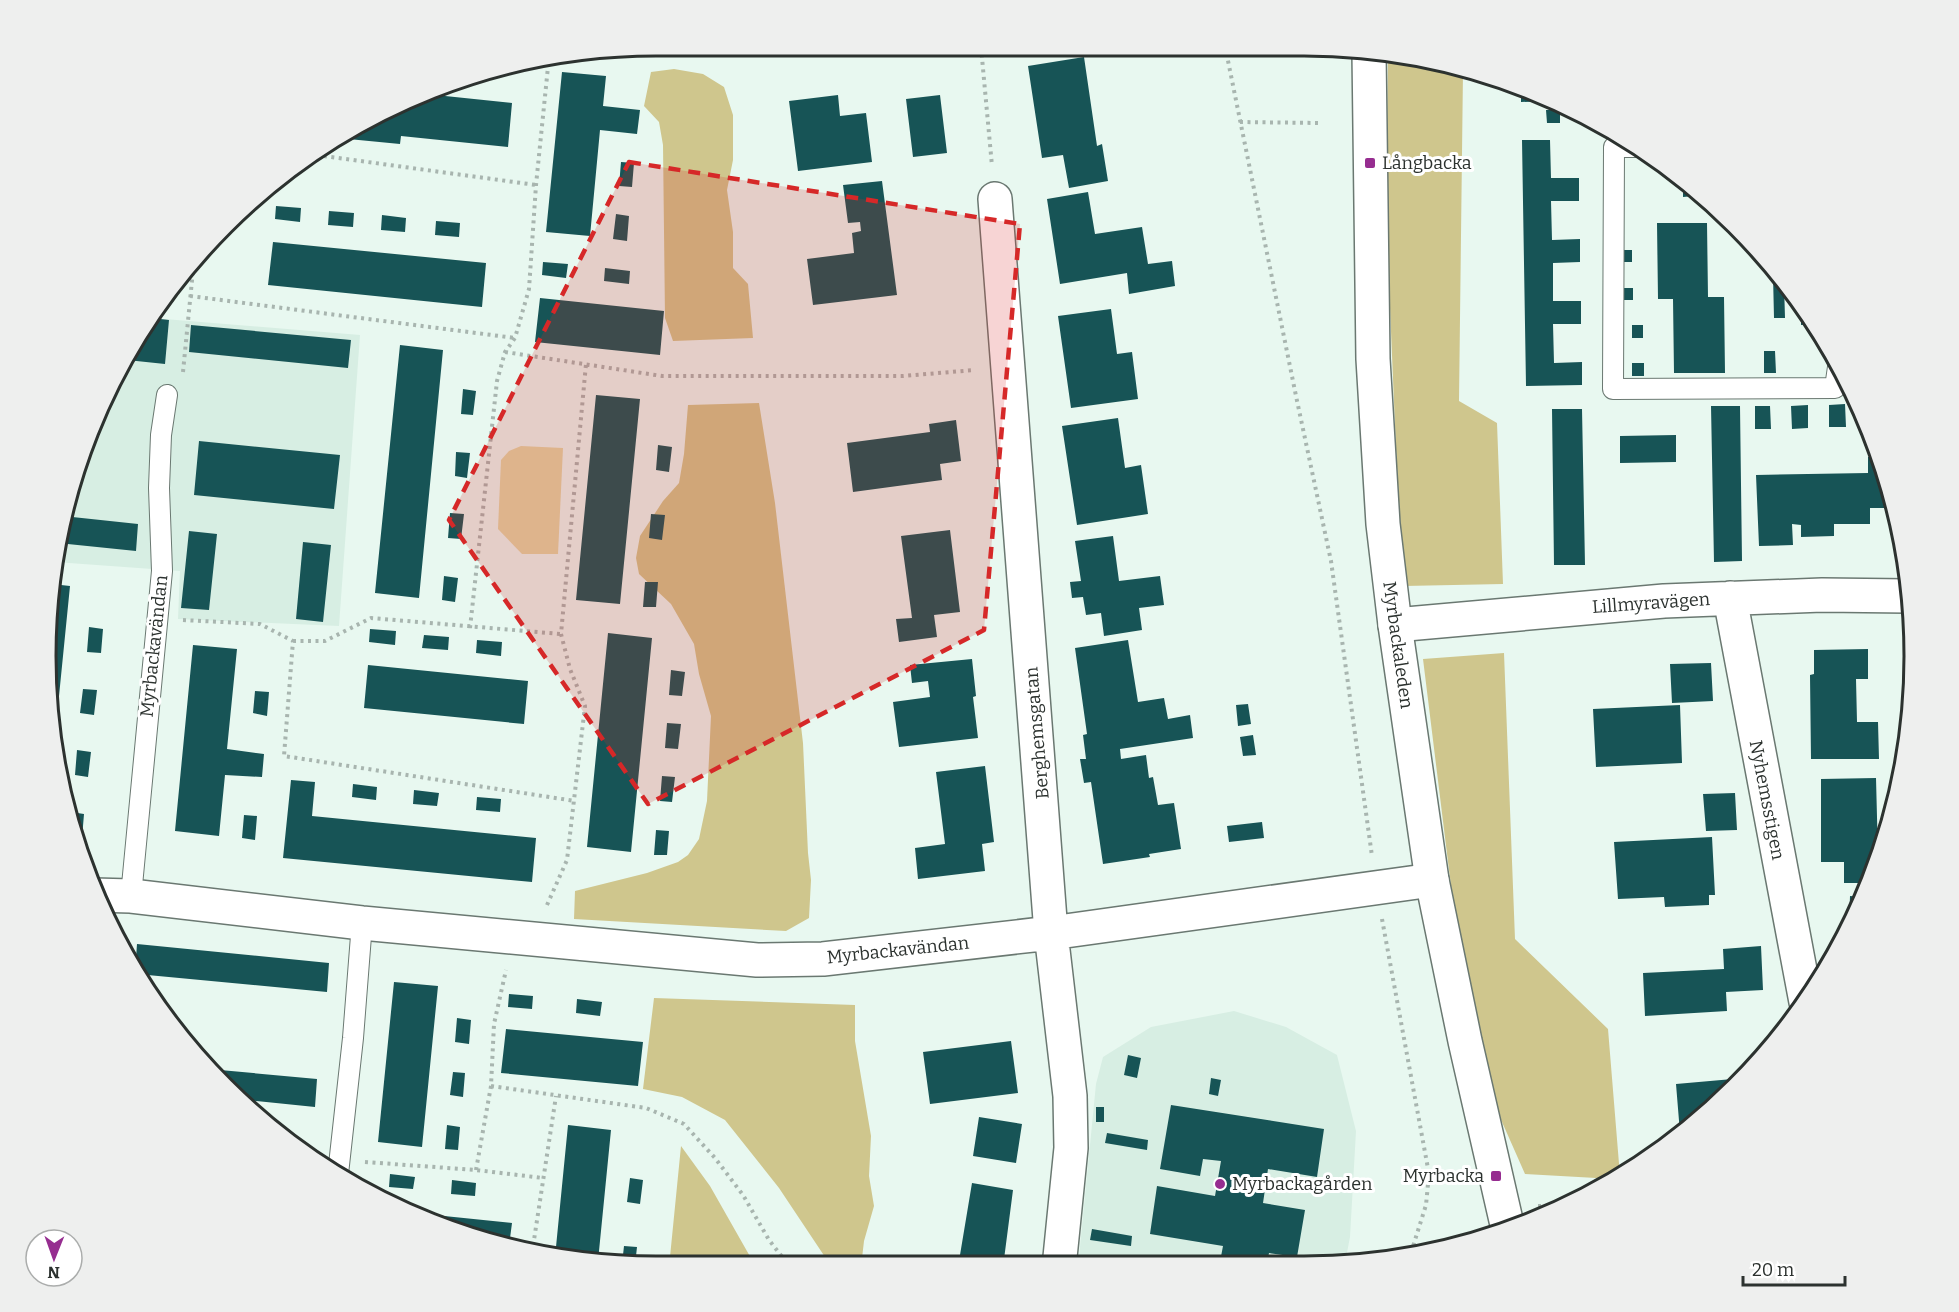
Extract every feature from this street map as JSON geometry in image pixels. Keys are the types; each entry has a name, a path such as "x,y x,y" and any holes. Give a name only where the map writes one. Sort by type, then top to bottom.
{"street":[{"name":"Myrbackaleden","path":"1369,60 1373,359 1383,524 1395,625 1432,880 1465,1041 1506,1221"},
{"name":"Berghemsgatan","path":"995,199 1052,933 1070,1096 1071,1148 1060,1256"},
{"name":"Lillmyravägen","path":"1395,625 1642,603 1822,595 1900,596"},
{"name":"Nyhemsstigen","path":"1730,598 1803,988"},
{"name":"Myrbackavändan","path":"105,895 131,896 362,922 757,960 823,959 1052,933 1432,880"}],"lane":[{"path":"1621,147 1614,147 1613,389 1835,388 1836,380"},
{"name":"Myrbackavändan","path":"131,896 162,571 159,488 161,435 167,395"},
{"path":"339,1166 353,1038 362,922"}],"path":[{"path":"982,55 995,199"},
{"path":"1227,55 1331,561 1376,887 1429,1174 1426,1205 1413,1246"},
{"path":"470,628 497,381 505,352 515,338 529,290 536,184 548,66"},
{"path":"1240,122 1319,123"},
{"path":"324,156 536,184"},
{"path":"183,375 192,275"},
{"path":"190,296 515,338"},
{"path":"505,352 662,376 903,376 1008,366"},
{"path":"476,1170 491,1086 494,1024 523,938 567,860 585,706 570,669 561,634 586,364"},
{"path":"156,618 260,624 293,641 325,641 371,618 561,634"},
{"path":"293,641 284,756 575,801"},
{"path":"491,1086 646,1108 684,1124 743,1195 769,1240 781,1256"},
{"path":"533,1244 556,1096"},
{"path":"342,1167 476,1170 543,1178"},
{"path":"1531,1205 1546,1205"}],"highlighted area":[{"path":"629,162 1020,224 984,630 648,804 449,520"}],"shaded area":[{"path":"1388,62 1463,77 1459,401 1497,423 1503,584 1404,586 1386,214"},
{"path":"674,69 703,74 724,87 733,115 733,160 727,190 733,232 733,268 748,284 753,338 673,341 665,318 663,145 659,122 644,106 651,72"},
{"path":"159,319 360,335 339,626 178,619 180,571 63,563 76,501 101,426 117,390"},
{"path":"759,403 775,503 803,743 811,880 809,918 786,931 574,919 575,891 647,873 678,862 688,855 699,839 707,801 711,716 699,674 694,644 671,604 639,574 636,558 640,536 663,501 679,483 688,405"},
{"path":"521,446 563,448 558,554 522,554 498,529 501,460 509,451"},
{"path":"1504,653 1515,939 1608,1029 1619,1166 1599,1178 1525,1174 1491,1097 1452,894 1423,659"},
{"path":"654,998 855,1005 855,1041 871,1136 869,1176 874,1206 862,1256 824,1256 779,1188 725,1120 682,1097 643,1089"},
{"name":"Myrbackagården","path":"1234,1011 1286,1027 1337,1055 1356,1131 1350,1237 1347,1255 1079,1256 1096,1084 1103,1057 1151,1027"},
{"path":"681,1146 710,1186 750,1256 670,1256"}],"building":[{"path":"1084,57 1097,146 1102,144 1108,181 1069,188 1063,155 1042,158 1028,66"},
{"path":"562,72 606,76 603,106 640,110 637,134 600,130 590,236 546,232"},
{"path":"838,95 840,116 866,113 872,162 798,171 789,101"},
{"path":"940,95 947,153 913,157 906,99"},
{"path":"440,96 512,103 508,147 401,136 400,144 351,139 390,117"},
{"path":"1521,96 1534,102 1521,102"},
{"path":"1546,110 1560,113 1560,123 1547,123"},
{"path":"1522,140 1550,140 1551,178 1579,178 1579,201 1551,201 1552,240 1580,239 1580,262 1553,263 1553,301 1581,301 1581,324 1553,324 1554,363 1582,362 1582,385 1526,386"},
{"path":"621,162 634,163 632,187 619,186"},
{"path":"882,181 897,295 813,305 807,259 854,253 852,233 861,231 860,222 848,223 843,185"},
{"path":"1088,192 1095,234 1142,227 1148,264 1172,261 1175,286 1129,294 1127,273 1060,284 1047,199"},
{"path":"276,206 301,208 300,222 275,219"},
{"path":"329,211 354,213 353,227 328,225"},
{"path":"616,214 629,216 627,241 613,239"},
{"path":"382,215 406,218 405,232 381,230"},
{"path":"436,221 460,223 459,237 435,235"},
{"path":"1657,223 1707,223 1708,297 1724,297 1725,373 1674,373 1673,299 1658,299"},
{"path":"273,242 486,263 482,307 268,285"},
{"path":"1620,250 1632,250 1632,262 1620,262"},
{"path":"543,262 568,264 566,278 542,275"},
{"path":"605,268 630,271 629,284 604,281"},
{"path":"1773,283 1784,298 1785,318 1774,318"},
{"path":"1621,288 1633,288 1633,300 1621,300"},
{"path":"540,298 664,311 660,355 535,342"},
{"path":"1111,309 1117,354 1132,352 1138,399 1071,408 1058,316"},
{"path":"159,319 169,320 165,364 133,361"},
{"path":"191,325 351,340 348,368 189,352"},
{"path":"1632,325 1643,325 1643,338 1632,338"},
{"path":"400,345 443,350 419,598 375,593"},
{"path":"1764,351 1775,351 1776,373 1764,373"},
{"path":"1632,363 1644,363 1644,376 1632,376"},
{"path":"463,389 476,391 473,415 461,414"},
{"path":"596,395 640,399 620,604 576,600"},
{"path":"1845,404 1846,427 1829,427 1829,405"},
{"path":"1808,405 1808,428 1792,429 1791,406"},
{"path":"1711,406 1740,406 1742,561 1714,562"},
{"path":"1755,406 1770,406 1771,429 1755,429"},
{"path":"1552,409 1582,409 1585,565 1554,565"},
{"path":"1118,418 1125,468 1141,465 1148,514 1077,525 1062,426"},
{"path":"956,420 961,461 940,464 942,480 853,492 847,443 930,432 929,424"},
{"path":"1676,435 1676,462 1620,463 1620,436"},
{"path":"199,441 340,455 334,509 194,495"},
{"path":"658,445 672,447 669,472 656,470"},
{"path":"456,452 470,453 467,478 455,476"},
{"path":"1870,457 1885,508 1870,508 1870,524 1834,524 1834,536 1801,537 1801,525 1792,524 1793,545 1759,546 1756,475 1868,473"},
{"path":"450,513 464,514 461,539 448,538"},
{"path":"651,514 665,515 662,540 649,538"},
{"path":"72,517 138,524 136,551 66,544"},
{"path":"950,530 960,612 934,615 937,637 899,642 896,619 912,618 901,536"},
{"path":"189,531 217,534 209,610 181,608"},
{"path":"1113,536 1119,581 1160,576 1164,605 1139,608 1142,630 1104,636 1101,613 1086,615 1083,597 1072,598 1070,582 1081,581 1075,541"},
{"path":"303,542 331,545 323,622 296,619"},
{"path":"444,576 458,578 455,602 442,600"},
{"path":"645,582 658,582 656,607 643,607"},
{"path":"60,585 70,586 58,705 57,617"},
{"path":"89,627 103,629 101,653 87,652"},
{"path":"370,629 396,631 395,645 369,642"},
{"path":"608,633 652,638 631,852 587,847"},
{"path":"424,635 449,637 448,650 422,648"},
{"path":"477,640 502,642 501,656 476,653"},
{"path":"1128,640 1138,702 1164,698 1168,719 1190,715 1193,738 1120,749 1121,759 1146,755 1149,778 1153,777 1158,805 1174,803 1181,849 1149,854 1150,857 1103,864 1091,782 1084,783 1080,759 1086,759 1083,735 1087,734 1075,648"},
{"path":"193,645 237,649 227,749 264,754 262,777 225,775 219,836 175,831"},
{"path":"1868,649 1868,679 1856,679 1857,722 1878,722 1879,759 1811,759 1810,675 1814,674 1814,650"},
{"path":"972,659 976,696 973,697 978,738 899,747 893,702 930,697 928,681 912,683 910,665"},
{"path":"1711,663 1713,701 1672,703 1670,664"},
{"path":"368,665 528,681 524,724 364,708"},
{"path":"671,670 685,672 682,696 669,695"},
{"path":"83,689 97,690 94,715 80,713"},
{"path":"255,691 269,692 267,716 253,713"},
{"path":"1248,704 1251,724 1238,726 1236,705"},
{"path":"1680,705 1682,763 1596,767 1593,709"},
{"path":"667,723 681,724 678,749 665,748"},
{"path":"1253,735 1256,755 1243,756 1240,737"},
{"path":"77,750 91,752 88,777 75,775"},
{"path":"985,766 994,842 982,844 985,871 918,879 915,848 945,844 936,772"},
{"path":"662,776 675,777 672,802 660,801"},
{"path":"1876,778 1877,831 1859,883 1844,883 1844,862 1821,862 1821,779"},
{"path":"291,780 315,782 312,816 536,838 532,882 283,858"},
{"path":"353,784 377,787 376,800 352,797"},
{"path":"414,790 439,793 437,806 413,804"},
{"path":"1735,793 1737,830 1706,831 1703,794"},
{"path":"477,797 501,799 500,812 476,810"},
{"path":"77,813 84,814 82,833"},
{"path":"244,815 257,816 255,840 242,838"},
{"path":"1262,822 1264,838 1229,842 1227,826"},
{"path":"656,830 669,831 667,855 654,855"},
{"path":"1712,837 1715,895 1709,895 1709,905 1665,907 1664,897 1618,899 1614,842"},
{"path":"137,944 329,963 327,992 148,975 136,956"},
{"path":"1761,946 1763,990 1726,992 1727,1011 1645,1016 1643,973 1724,969 1723,949"},
{"path":"394,982 438,986 422,1147 378,1142"},
{"path":"509,994 533,996 532,1009 508,1007"},
{"path":"577,999 602,1002 600,1016 576,1013"},
{"path":"457,1018 471,1020 469,1044 455,1042"},
{"path":"506,1029 643,1042 638,1086 501,1073"},
{"path":"1011,1041 1018,1093 930,1104 923,1052"},
{"path":"1128,1055 1141,1058 1137,1078 1124,1075"},
{"path":"221,1070 317,1079 315,1107 253,1101"},
{"path":"453,1072 465,1073 463,1097 450,1095"},
{"path":"1211,1078 1221,1080 1218,1096 1209,1094"},
{"path":"1730,1079 1679,1123 1676,1084"},
{"path":"1171,1105 1324,1129 1317,1177 1268,1169 1263,1203 1305,1210 1297,1256 1269,1253 1268,1256 1221,1256 1223,1246 1150,1234 1157,1186 1215,1196 1221,1161 1203,1159 1200,1176 1160,1169"},
{"path":"1096,1107 1104,1107 1104,1122 1096,1122"},
{"path":"979,1117 1022,1124 1016,1163 973,1156"},
{"path":"447,1125 460,1127 458,1150 445,1149"},
{"path":"568,1125 611,1130 599,1253 556,1248"},
{"path":"1107,1133 1148,1140 1147,1150 1105,1143"},
{"path":"390,1174 415,1177 413,1189 389,1187"},
{"path":"630,1178 643,1180 640,1204 627,1202"},
{"path":"1327,1179 1343,1182 1342,1191 1326,1188"},
{"path":"452,1180 476,1183 475,1196 451,1194"},
{"path":"972,1183 1013,1190 1004,1256 960,1256"},
{"path":"437,1215 512,1223 510,1238"},
{"path":"1092,1229 1132,1236 1131,1246 1090,1240"},
{"path":"624,1246 637,1247 636,1255 623,1255"}],"place":[{"name":"Långbacka","path":"1370,163"},
{"name":"Myrbacka","path":"1496,1176"},
{"name":"Myrbackagården","path":"1220,1184"}]}
